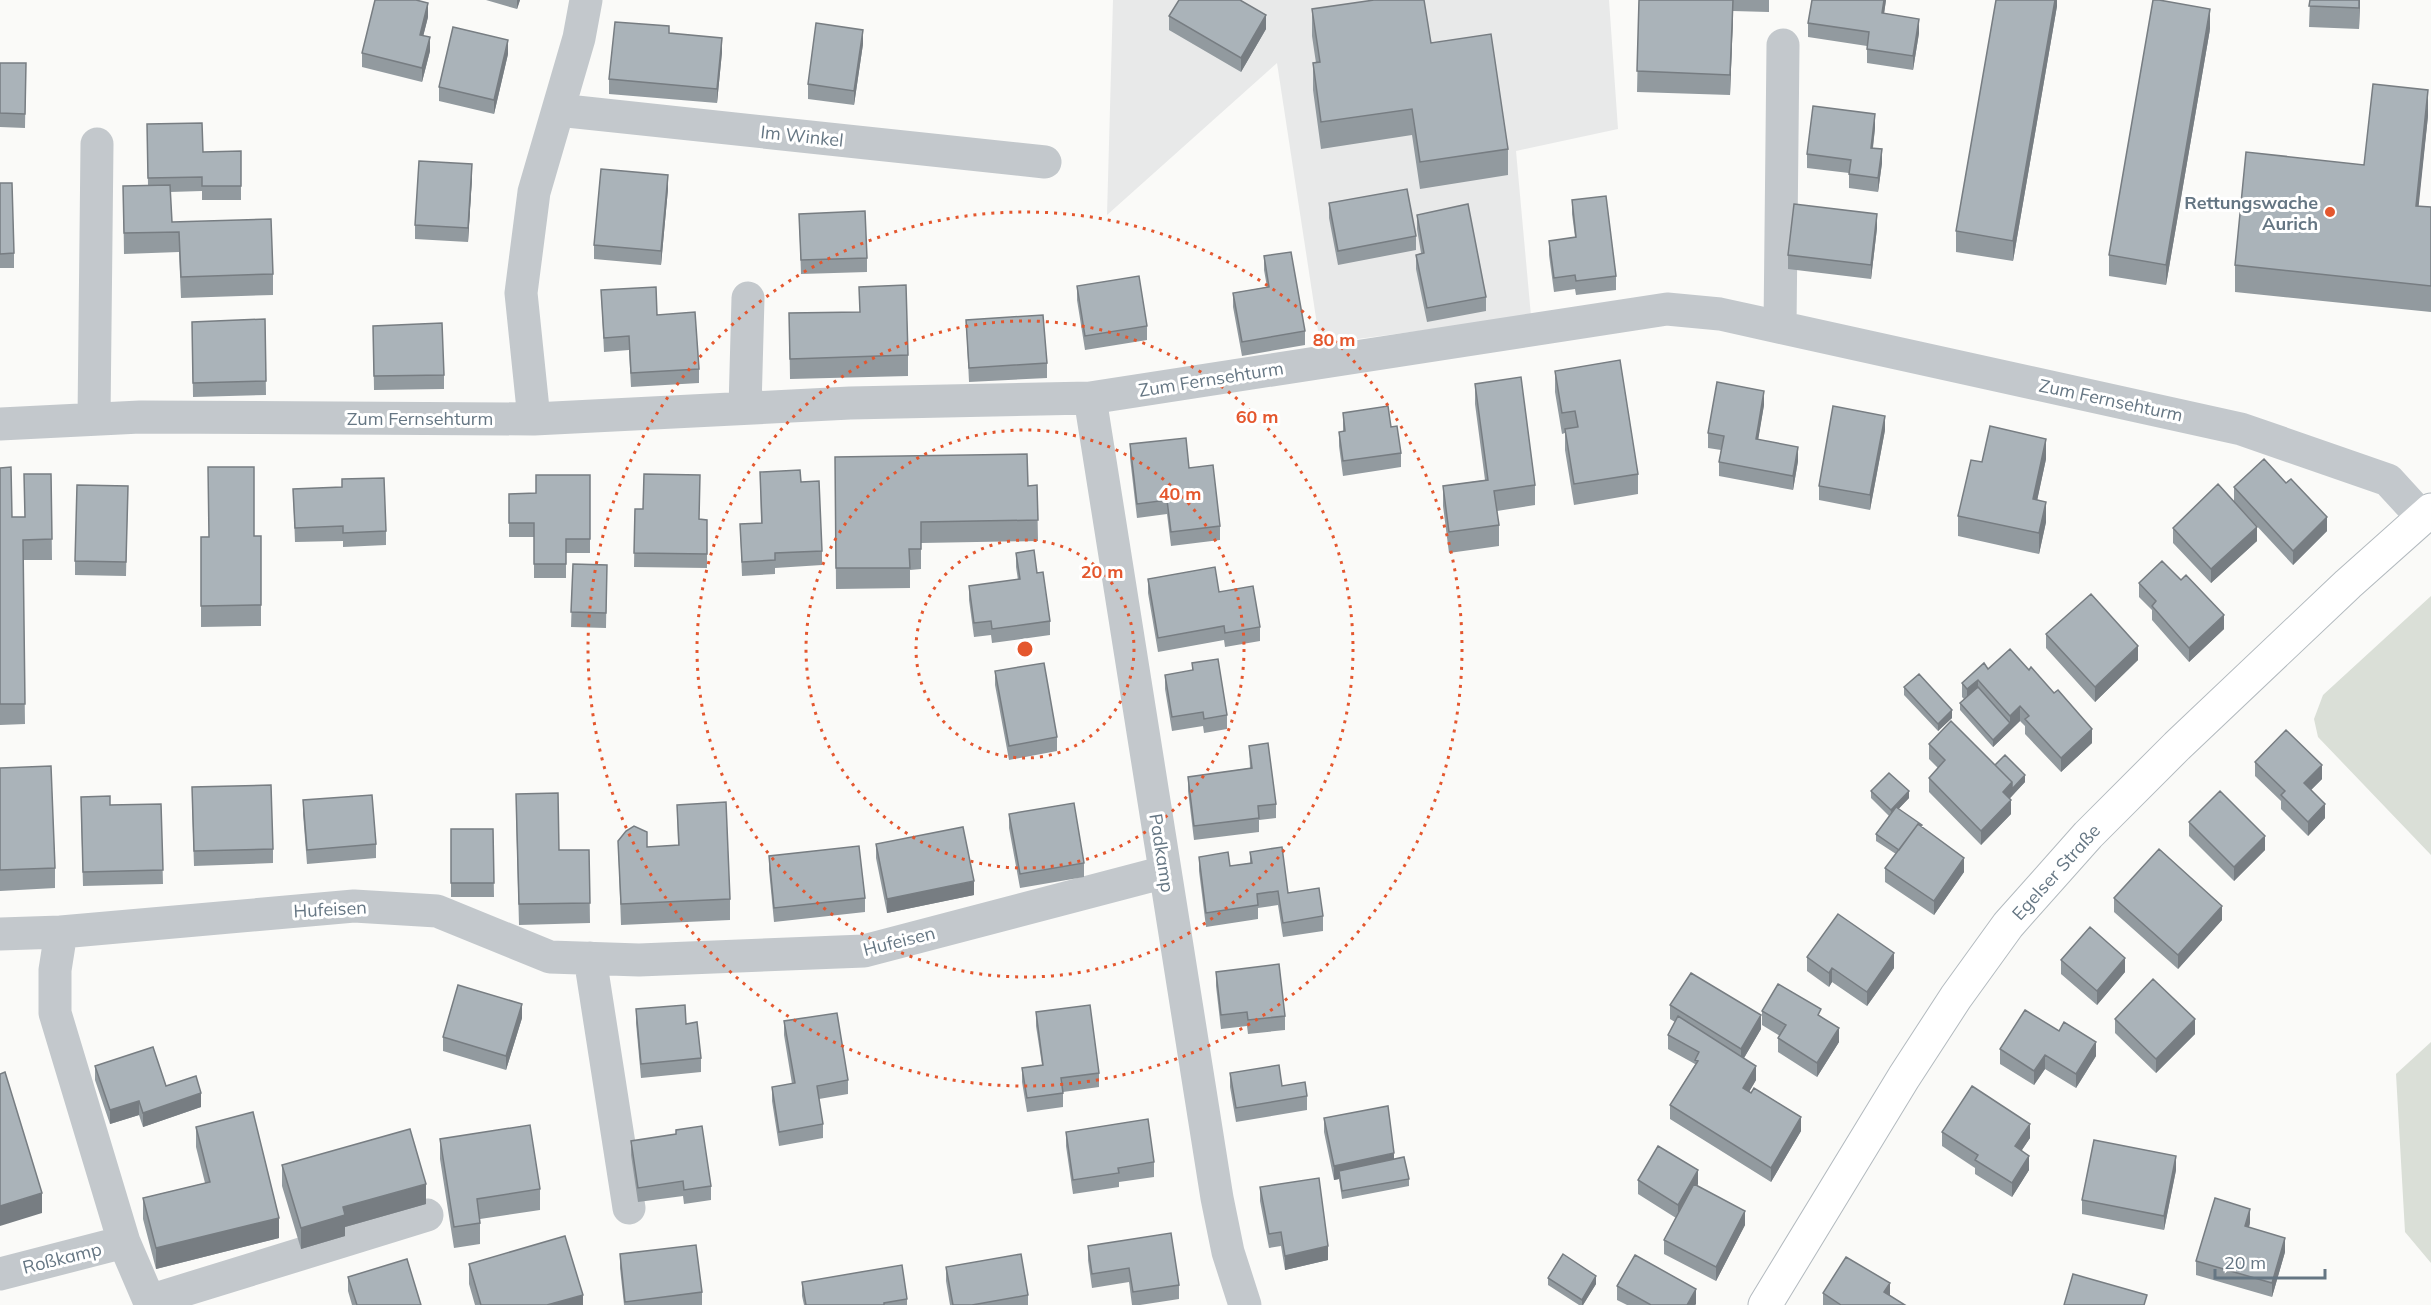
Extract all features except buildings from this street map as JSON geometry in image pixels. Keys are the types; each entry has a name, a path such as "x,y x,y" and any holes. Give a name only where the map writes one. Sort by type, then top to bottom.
{"main road":[{"name":"Egelser Straße","path":"1765,1305 1904,1077 1956,997 2008,925 2088,836 2177,746 2427,513"}],"street":[{"path":"534,419 521,293 534,192 579,38 586,0"},
{"path":"1780,327 1783,45"},
{"name":"Im Winkel","path":"558,110 1045,162"},
{"path":"94,419 97,144"},
{"path":"745,408 748,298"},
{"name":"Zum Fernsehturm","path":"0,424 140,417 534,419 849,403 1090,399 1667,309 1720,314 2241,429 2388,480 2427,513"},
{"name":"Padkamp","path":"1090,399 1217,1198 1227,1252 1245,1305"},
{"name":"Hufeisen","path":"0,934 61,932 354,906 437,911 550,957 639,960 864,951 1165,872"},
{"path":"61,932 55,969 55,1013 124,1242 150,1303 427,1215"},
{"path":"590,958 629,1208"},
{"name":"Roßkamp","path":"0,1274 124,1242"}],"shaded area":[{"path":"1113,0 1609,0 1618,129 1516,151 1531,316 1320,344 1277,63 1107,215"},
{"path":"2431,596 2431,855 2318,737 2314,719 2323,695"},
{"path":"2431,1042 2431,1263 2405,1232 2396,1074"}],"place":[{"name":"Rettungswache Aurich","path":"2330,212"}]}
